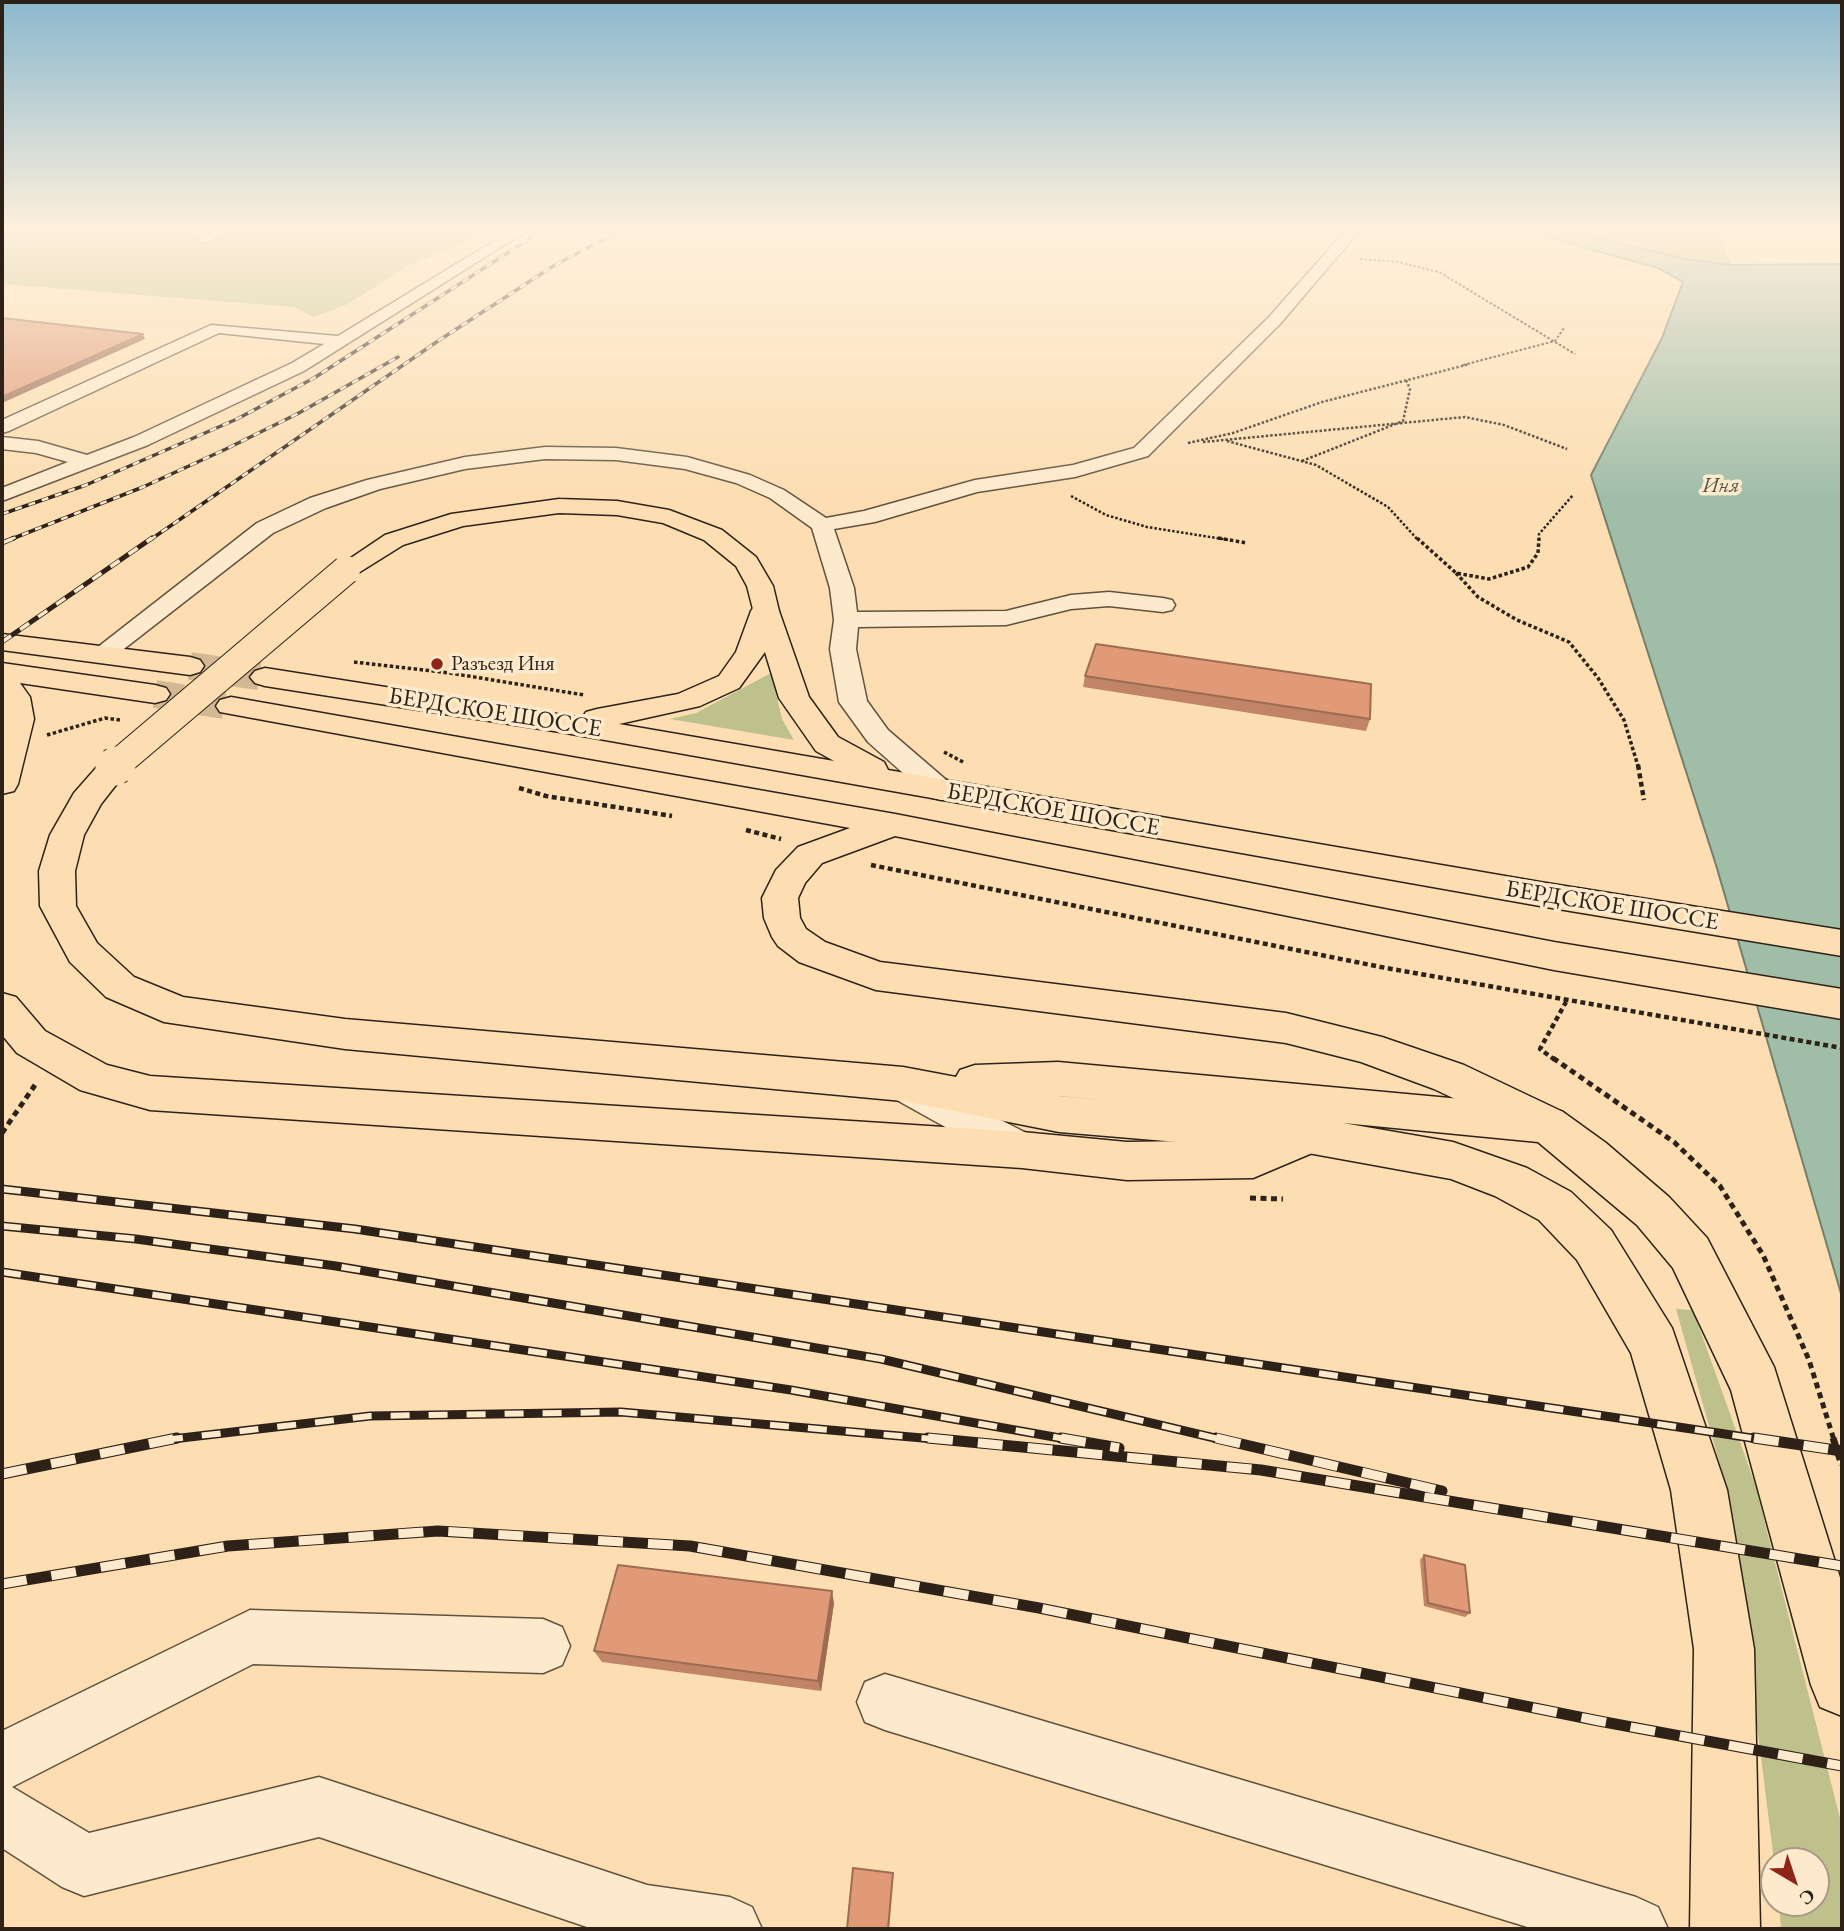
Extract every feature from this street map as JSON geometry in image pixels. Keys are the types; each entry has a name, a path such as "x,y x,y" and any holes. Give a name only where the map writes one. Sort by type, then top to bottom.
{"main road":[{"path":"903,785 827,744 820,736 794,698 765,611 760,586 747,562 713,535 669,517 617,508 549,507 460,519 394,540 346,570 114,766 86,800 67,835 57,871 58,906 83,952 120,987 178,1011 345,1034 903,1084 1059,1114 1308,1135 1453,1161 1511,1182 1555,1206 1594,1245 1654,1346 1699,1490 1724,1649 1725,1929"},
{"path":"560,723 646,711 688,700 729,682 751,653 765,611"},
{"path":"2,642 190,666"},
{"path":"2,672 155,694"},
{"name":"БЕРДСКОЕ ШОССЕ","path":"265,677 560,723 903,785 1842,943"},
{"path":"2,678 15,696 19,719 2,784"},
{"name":"БЕРДСКОЕ ШОССЕ","path":"231,706 895,825 1554,956 1842,1004"},
{"path":"895,825 845,839 810,855 789,878 780,898 782,918 791,937 812,952 876,976 1286,1028 1367,1048 1449,1077 1548,1125 1590,1156 1653,1211 1690,1253 1756,1385 1842,1685"},
{"path":"2,1008 31,1042 95,1078 150,1093 1022,1150 1127,1161 1253,1159 1308,1135"},
{"path":"903,1084 1058,1079 1548,1125"}],"street":[{"path":"2,495 90,462 240,396 376,320"},
{"path":"822,525 867,517 975,486 1051,475 1141,452 1275,320"},
{"path":"2,427 217,328 342,341"},
{"path":"2,443 50,450 90,462"},
{"path":"102,654 134,632 265,528 318,503 374,484 466,463 578,452 687,463 743,479 776,494 822,525 842,588 846,620 843,649 853,702 878,736 941,791"},
{"path":"846,620 1006,618 1071,602 1109,599 1163,606"},
{"path":"903,1084 1022,1150"},
{"path":"2,1762 250,1637 543,1646"},
{"path":"884,1702 1636,1929"},
{"path":"2,1813 84,1865 319,1807 647,1916 730,1929"}],"path":[{"path":"1520,320 1575,354"},
{"path":"1192,443 1233,433 1322,402 1555,341 1564,328"},
{"path":"1403,421 1410,389 1406,380"},
{"path":"1151,444 1227,441 1403,421 1465,417 1504,425 1567,449"},
{"path":"1302,461 1403,421"},
{"path":"1227,441 1302,461 1335,475 1388,507 1422,544 1456,573 1478,597 1517,620 1569,642 1598,678 1624,720 1635,751 1644,800"},
{"path":"1051,475 1072,498 1106,515 1147,527 1247,543"},
{"path":"1456,573 1489,579 1528,567 1538,553 1539,534 1573,495"},
{"path":"343,663 378,663 595,696"},
{"path":"46,735 105,718 122,720"},
{"path":"859,862 1566,1002 1842,1048"},
{"path":"1541,1049 1566,1002"},
{"path":"2,1133 36,1086 28,1079"}],"green space":[{"path":"771,673 782,719 794,740 670,719 696,713"},
{"path":"1676,1309 1693,1310 1755,1484 1842,1826 1842,1929 1781,1929 1780,1917 1830,1917 1830,1847 1772,1847 1728,1493"}],"water":[{"name":"Иня","path":"1669,320 1842,320 1842,1297 1716,865 1591,475"}],"building":[{"path":"2,320 143,334 2,397"},
{"path":"1096,644 1371,684 1370,719 1085,676"},
{"path":"1424,1555 1465,1565 1470,1613 1428,1603"},
{"path":"618,1565 832,1591 818,1681 594,1651"},
{"path":"853,1868 893,1873 888,1929 847,1929"}],"tunnel":[{"path":"190,666 265,677"},
{"path":"155,694 231,706"}],"railway":[{"path":"2,514 86,485 237,419 314,378 404,320"},
{"path":"150,540 470,320"},
{"path":"13,538 143,487 226,449 297,414 398,357"},
{"path":"2,543 13,538"},
{"path":"9,540 13,538"},
{"path":"2,642 152,538"},
{"path":"2,1189 355,1229 1765,1440"},
{"path":"2,1226 136,1239 336,1266 881,1359 1223,1440"},
{"path":"2,1272 791,1390 1071,1440"},
{"path":"172,1439 370,1416 621,1412 946,1440"},
{"path":"172,1439 177,1438"},
{"path":"928,1438 1261,1470 1842,1566"},
{"path":"1061,1438 1119,1448"},
{"path":"1216,1438 1442,1491"},
{"path":"1754,1438 1842,1451"},
{"path":"2,1474 172,1439"},
{"path":"164,1440 172,1439"},
{"path":"2,1584 228,1546 438,1531 690,1546 1039,1608 1599,1721 1842,1766"}],"place":[{"name":"Разъезд Иня","path":"437,664"}]}
